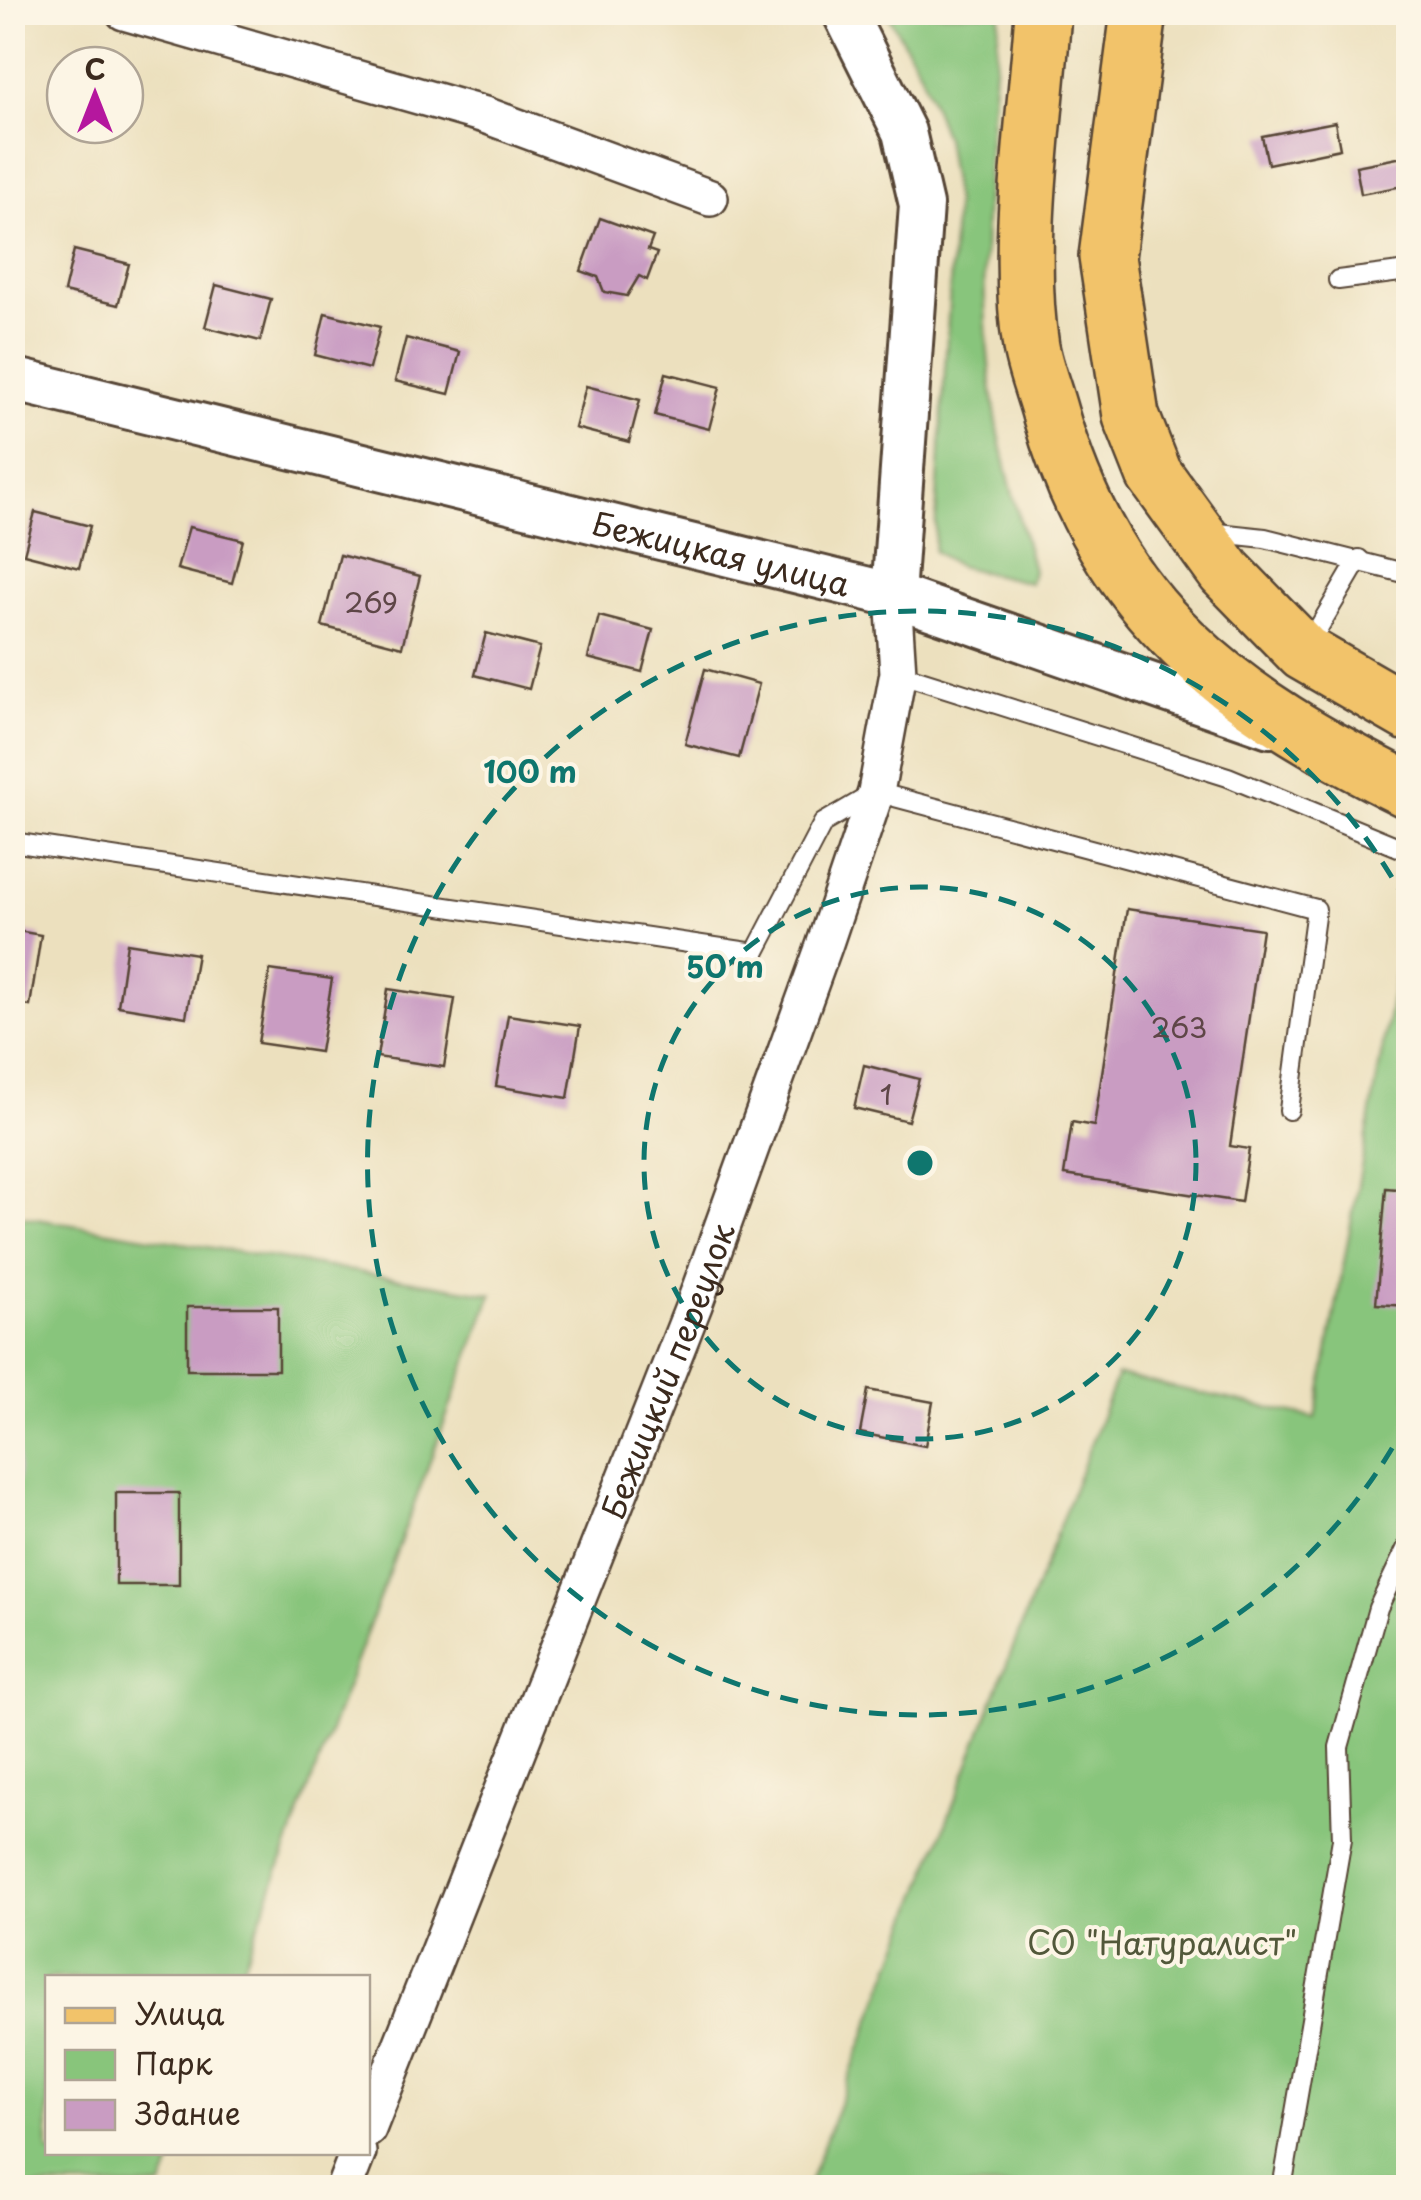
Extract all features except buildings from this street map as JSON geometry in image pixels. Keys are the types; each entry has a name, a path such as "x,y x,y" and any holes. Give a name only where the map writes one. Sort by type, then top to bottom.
{"main road":[{"path":"1043,12 1028,245 1031,347 1064,464 1118,570 1185,648 1308,740"},
{"path":"1138,12 1107,258 1118,352 1131,416 1154,474 1225,572 1304,653 1408,713"},
{"name":"Бежицкая улица","path":"1308,740 1408,790"}],"street":[{"path":"124,12 486,115 710,198"},
{"path":"844,12 904,132 922,205 893,595"},
{"name":"Бежицкая улица","path":"12,378 893,595 1308,740"},
{"name":"Бежицкий переулок","path":"370,2123 694,1306 876,792 898,673 893,595"},
{"path":"344,2188 357,2155"}],"lane":[{"path":"1338,280 1408,270"},
{"path":"1191,530 1265,538 1408,574"},
{"path":"1304,653 1358,559"},
{"path":"898,673 1228,777 1408,850"},
{"path":"12,842 755,953 823,824 876,792 1316,910 1288,1110"},
{"path":"1282,2188 1342,1839 1339,1748 1378,1608 1408,1544"}],"green space":[{"path":"887,13 1000,13 985,218 986,321 997,423 1033,571 1030,583 958,566 934,551 955,203 945,138 920,71"},
{"name":"СО \"Натуралист\"","path":"1400,951 1408,953 1408,2187 807,2188 1117,1375 1316,1418"},
{"path":"12,1215 492,1294 240,1975 45,1975 45,2155 174,2155 162,2187 13,2187"}]}
